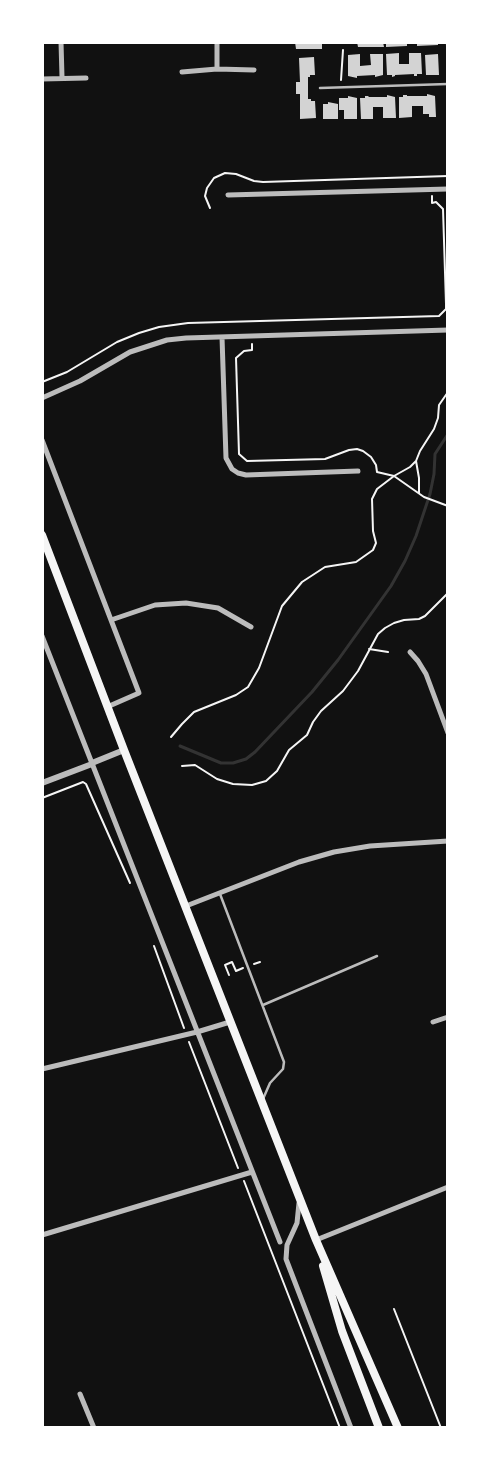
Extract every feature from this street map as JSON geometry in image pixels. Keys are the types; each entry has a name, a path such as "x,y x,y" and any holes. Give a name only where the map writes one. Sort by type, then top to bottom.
{"main road":[{"path":"42,536 316,1240 398,1428"},
{"path":"316,1240 342,1331 379,1428"}],"street":[{"path":"61,42 62,77"},
{"path":"217,42 217,69"},
{"path":"182,72 217,69 254,70"},
{"path":"42,79 62,77 86,78"},
{"path":"228,195 448,189"},
{"path":"42,398 80,382 114,360 140,348 166,340 448,330"},
{"path":"222,337 226,453 227,462 232,469 238,474 358,471"},
{"path":"42,440 139,693 107,707"},
{"path":"111,620 155,605 172,602 218,608 251,627"},
{"path":"42,636 280,1242"},
{"path":"410,652 426,674 448,733"},
{"path":"42,783 124,750"},
{"path":"186,906 299,862 334,852 370,846 448,841"},
{"path":"433,1022 448,1016"},
{"path":"42,1069 197,1032 230,1022"},
{"path":"42,1235 252,1172"},
{"path":"316,1240 448,1187"},
{"path":"299,1196 297,1223 287,1244 286,1258 351,1428"},
{"path":"80,1394 94,1428"}],"lane":[{"path":"447,42 448,58"},
{"path":"320,88 448,84"},
{"path":"220,892 283,1058 284,1066 282,1071 268,1087 262,1102"},
{"path":"262,1005 377,956"}],"path":[{"path":"342,87 343,50"},
{"path":"210,208 206,196 209,183 218,175 225,173 236,174 254,181 263,182 448,176"},
{"path":"222,322 439,316 446,309 447,304 443,209 436,202 432,203 432,176"},
{"path":"251,322 252,350 244,351 236,358 239,454 247,462 325,459 357,449 371,456 377,472 394,476 424,497 448,506"},
{"path":"171,737 196,710 236,695 248,687 259,668 282,606 302,582 326,567 356,562 373,550 376,543 372,531 372,496 394,476 410,467 416,461 420,451 434,430 438,418 439,405 448,392"},
{"path":"416,461 419,493"},
{"path":"182,766 195,765 217,779 233,784 252,785 266,781 277,771 289,750 307,735 321,711 344,691 358,671 374,638 385,628 404,620 422,618 448,593"},
{"path":"369,649 388,652"},
{"path":"42,798 83,782 86,784 132,888"},
{"path":"152,939 340,1428"},
{"path":"229,975 225,965 232,962 236,971 260,962"},
{"path":"394,1308 441,1428"}],"building":[{"path":"295,42 322,42 322,49 296,49"},
{"path":"357,42 383,42 384,47 358,47"},
{"path":"386,42 407,42 407,46 386,47"},
{"path":"417,42 438,42 438,45 417,46"},
{"path":"399,53 399,64 409,64 409,53 421,53 422,74 417,74 417,76 414,76 414,74 395,75 392,77 392,75 387,75 386,54"},
{"path":"360,54 360,66 371,65 370,54 383,54 383,75 375,77 375,75 357,76 357,78 348,76 348,55"},
{"path":"438,54 439,75 426,75 425,55"},
{"path":"314,57 315,75 308,77 308,99 315,101 316,118 300,119 300,94 296,94 296,82 300,82 299,58"},
{"path":"427,94 435,96 436,117 429,117 429,114 423,114 423,106 412,106 412,117 399,118 399,97 403,97 403,95 427,96"},
{"path":"387,95 395,97 396,118 383,118 383,107 373,107 373,119 361,119 360,98 365,98 365,96 387,97"},
{"path":"348,96 357,98 357,119 344,119 344,110 339,110 339,98 348,98"},
{"path":"328,102 338,104 338,119 323,119 323,104 328,104"}],"waterway":[{"path":"180,746 221,763 233,763 246,759 312,692 338,660 391,586 405,561 416,536 430,494 435,454 448,434"}]}
